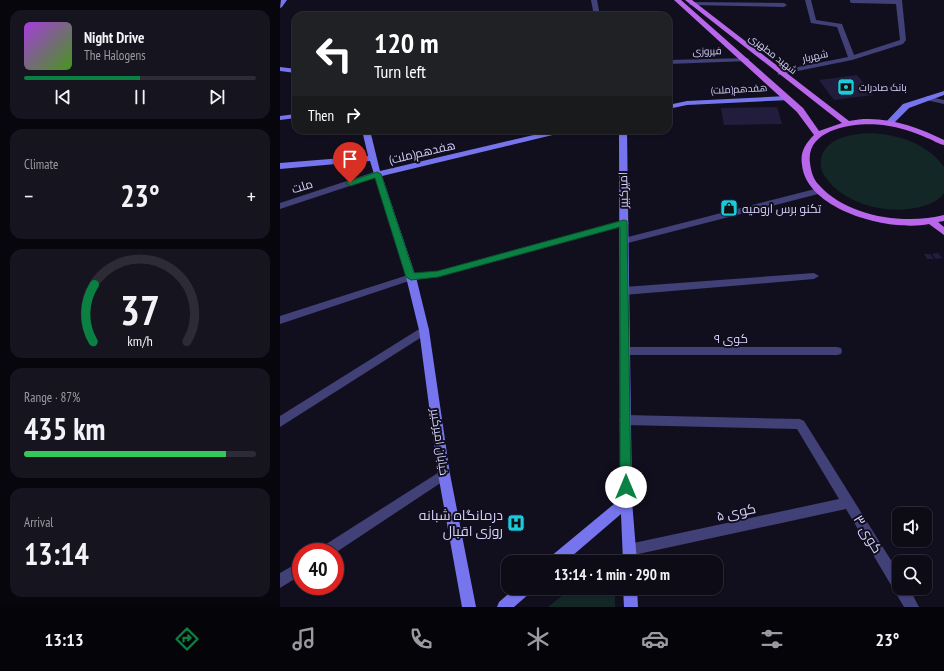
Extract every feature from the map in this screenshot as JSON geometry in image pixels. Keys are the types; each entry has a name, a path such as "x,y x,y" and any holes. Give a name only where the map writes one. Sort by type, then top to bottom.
{"main road":[{"name":"شهید مطهری","path":"678,0 747,60 800,110 818,135"},
{"name":"شهید مطهری","path":"690,2 847,124"},
{"path":"944,143 929,135 909,128 889,123 867,122 847,124 832,128 818,135 809,145 805,156 806,169 812,183 820,191 842,207 863,216 886,222 910,224 932,222 944,218"},
{"path":"932,222 944,232"}],"street":[{"path":"280,6 284,0"},
{"path":"594,0 596,12"},
{"path":"808,0 812,22 840,25 852,58"},
{"path":"852,1 899,1"},
{"name":"شهریار","path":"781,73 852,58 901,43 903,40 899,1"},
{"path":"690,2 784,5"},
{"name":"فیروزی","path":"672,62 747,60"},
{"path":"280,69 292,70"},
{"path":"889,123 906,106 944,94"},
{"name":"هفدهم(ملت)","path":"672,106 687,103 787,98"},
{"path":"929,98 944,102"},
{"path":"280,118 292,116"},
{"name":"خیابان امیرکبیر","path":"367,134 377,174 411,277 424,330 444,474 469,607"},
{"name":"هفدهم(ملت)","path":"377,174 548,134"},
{"name":"امیرکبیر","path":"623,134 626,501 629,555"},
{"path":"280,166 374,158"},
{"name":"ملت","path":"280,206 377,174"},
{"path":"624,242 820,191"},
{"path":"280,320 411,277 438,274 624,223"},
{"path":"624,292 814,276"},
{"path":"280,422 424,330"},
{"name":"کوی ۹","path":"625,351 837,351"},
{"name":"کوی ۳","path":"625,420 800,424 892,574"},
{"path":"338,543 444,474"},
{"path":"563,555 626,501"},
{"name":"کوی ۵","path":"633,555 849,503"},
{"path":"280,581 292,573"},
{"path":"504,607 517,595"},
{"path":"630,595 631,607"},
{"path":"905,595 912,607"}],"green space":[{"path":"871,133 902,138 921,146 929,152 944,167 944,193 935,201 923,206 904,210 892,210 855,201 835,188 825,177 822,170 821,159 824,152 834,141 841,138 856,134"},
{"path":"563,595 615,595 615,607 548,607"}],"building":[{"name":"بانک صادرات","path":"857,75 873,95 834,100 819,80"},
{"path":"777,107 782,124 724,125 721,108"},
{"path":"938,253 942,258 936,259 932,254"},
{"path":"924,254 930,254 934,259 927,259"}],"place":[{"name":"بانک صادرات","path":"846,87"},
{"name":"تکنو برس ارومیه","path":"729,208"},
{"name":"درمانگاه شبانه روزی اقبال","path":"516,523"}],"route":[{"path":"350,183 377,174 411,277 438,274 624,223 626,487"}]}
